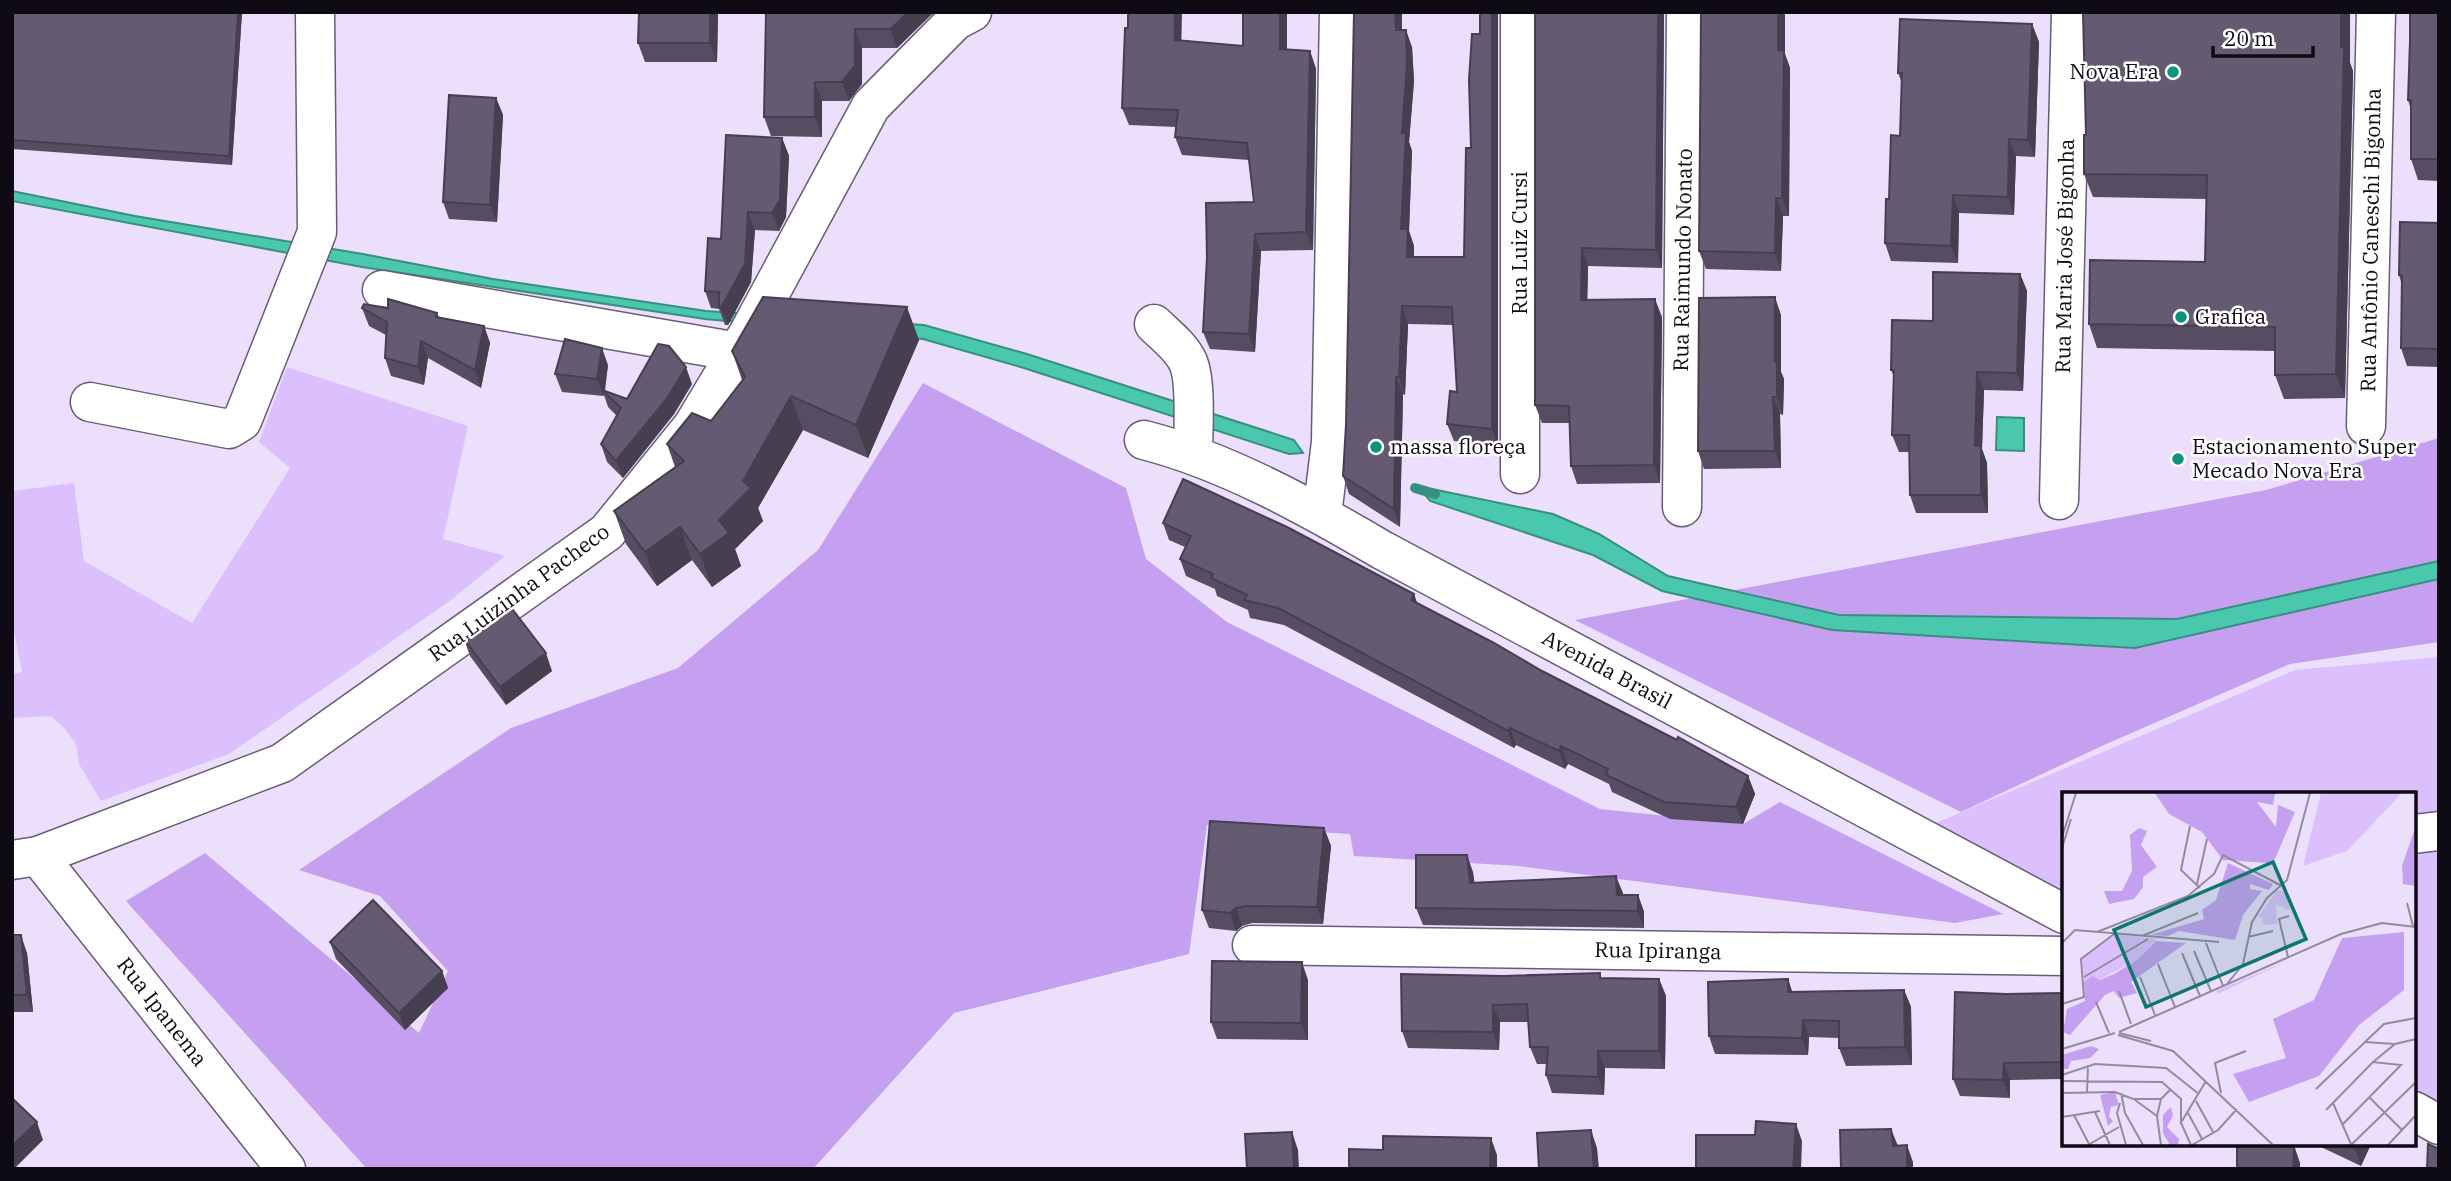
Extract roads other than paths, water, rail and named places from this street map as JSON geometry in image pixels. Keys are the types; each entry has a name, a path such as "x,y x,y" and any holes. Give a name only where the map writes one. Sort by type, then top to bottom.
{"street":[{"path":"90,402 229,429 242,421 317,232 315,12"},
{"name":"Rua Luizinha Pacheco","path":"25,858 282,763 607,533 692,427 738,352 871,106 955,21 972,12"},
{"path":"1322,515 1331,442 1339,12"},
{"name":"Rua Luiz Cursi","path":"1520,12 1520,474"},
{"name":"Rua Raimundo Nonato","path":"1682,507 1685,12"},
{"name":"Rua Maria José Bigonha","path":"2059,500 2071,12"},
{"name":"Rua Antônio Caneschi Bigonha","path":"2366,426 2376,12"},
{"path":"382,290 738,352"},
{"path":"1154,324 1180,349 1189,363 1193,396 1193,446"},
{"name":"Avenida Brasil","path":"1144,440 1193,446 2062,913"},
{"path":"2416,834 2439,831"},
{"name":"Rua Ipanema","path":"25,858 286,1169"},
{"path":"2023,891 2062,881"},
{"name":"Rua Ipiranga","path":"1252,945 2062,956"},
{"path":"2416,1112 2439,1125"}],"waterway":[{"path":"1415,488 1435,494"}],"place":[{"name":"Nova Era","path":"2173,72"},
{"name":"Grafica","path":"2181,317"},
{"name":"massa floreça","path":"1376,447"},
{"name":"Estacionamento Super Mecado Nova Era","path":"2178,459"}]}
